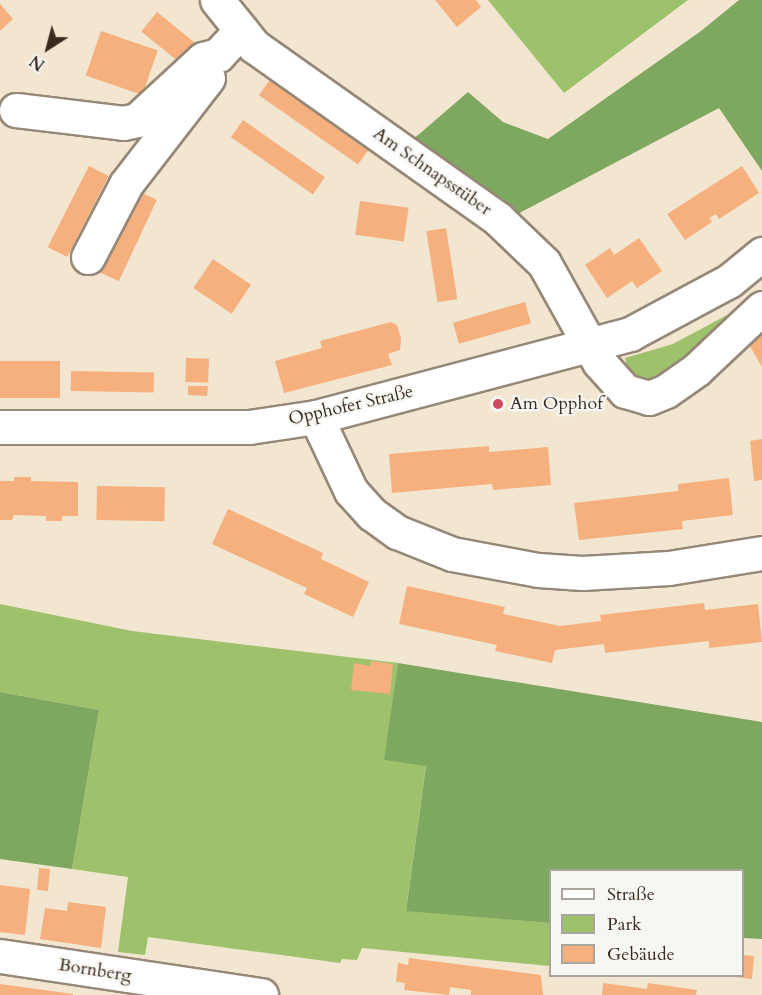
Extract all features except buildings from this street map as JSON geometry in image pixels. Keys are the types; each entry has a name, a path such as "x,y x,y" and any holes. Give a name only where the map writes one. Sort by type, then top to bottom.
{"street":[{"name":"Am Schnapsstüber","path":"221,1 254,46 497,218 544,263 590,345"},
{"path":"88,257 126,184 207,79 218,55 241,30"},
{"path":"16,110 123,123 137,120 203,59 218,55"},
{"name":"Opphofer Straße","path":"0,427 249,427 316,417 630,334 682,309 729,281 762,254"},
{"path":"590,345 609,376 625,391 649,398 697,369 762,308"},
{"path":"316,417 351,491 372,514 397,531 452,554 538,570 582,573 669,568 762,552"},
{"name":"Bornberg","path":"0,956 261,995"}],"green space":[{"path":"488,0 688,0 564,93"},
{"path":"739,0 762,0 762,171 719,108 510,218 410,142 468,92 503,122 548,139 701,31"},
{"path":"731,313 668,374 646,384 628,373 625,358 673,344"},
{"path":"0,604 132,631 398,663 385,760 426,765 406,910 549,923 549,966 362,948 357,960 342,959 340,963 148,937 145,955 118,952 128,877 72,869 99,710 0,692"},
{"path":"398,663 762,722 762,939 744,938 744,869 549,869 549,923 406,911 426,766 384,760"},
{"path":"0,692 99,710 72,869 0,859"}],"place":[{"name":"Am Opphof","path":"498,404"}]}
